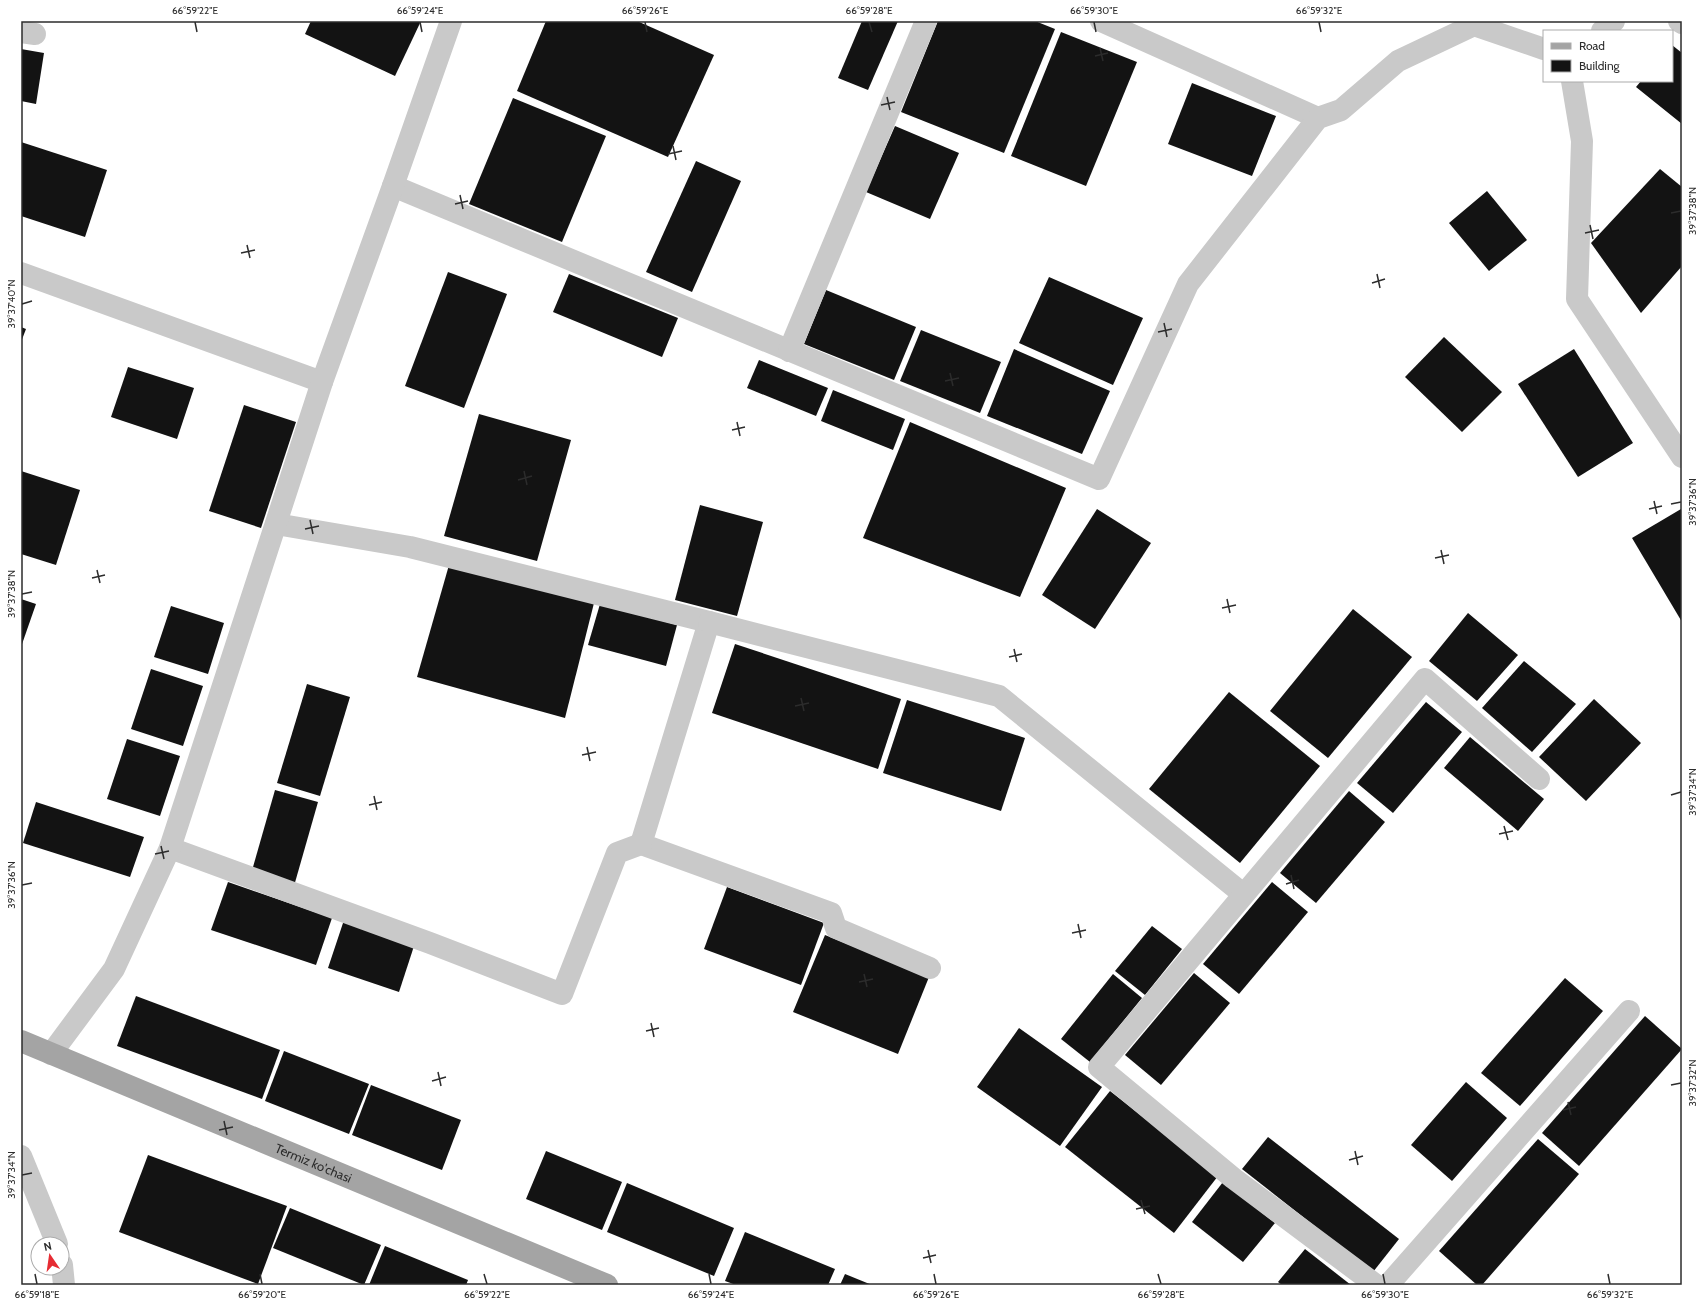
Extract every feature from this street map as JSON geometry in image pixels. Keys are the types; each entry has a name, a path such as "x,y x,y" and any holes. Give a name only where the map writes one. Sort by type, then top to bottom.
{"main road":[{"name":"Termiz ko'chasi","path":"21,1042 607,1285"}],"street":[{"path":"51,1054 114,970 170,848 322,382 394,186 451,21"},
{"path":"789,351 926,21"},
{"path":"1101,21 1318,118"},
{"path":"1603,30 1614,21"},
{"path":"394,186 1099,479 1188,284 1318,118 1341,110 1398,61 1474,25 1543,49"},
{"path":"1572,82 1582,141 1577,299 1682,457"},
{"path":"21,274 322,382"},
{"path":"276,524 410,547 999,696 1242,894"},
{"path":"641,844 709,622"},
{"path":"1376,1285 1233,1178 1099,1066 1242,894 1425,679 1539,779"},
{"path":"170,848 430,943 562,994 617,853 641,844 831,913 836,928 930,968"},
{"path":"1388,1285 1630,1011"},
{"path":"21,1156 53,1236"}],"building":[{"path":"311,21 421,21 395,76 305,34"},
{"path":"546,21 637,21 714,55 668,157 517,91"},
{"path":"862,21 898,21 868,90 838,78"},
{"path":"938,21 1035,21 1055,29 1004,153 901,112"},
{"path":"1061,32 1137,62 1086,186 1011,156"},
{"path":"1673,46 1682,53 1682,124 1636,87 1640,82 1673,82"},
{"path":"21,49 44,53 36,104 21,101"},
{"path":"1192,83 1276,116 1252,176 1168,144"},
{"path":"513,98 606,136 562,242 469,204"},
{"path":"895,126 959,153 930,219 866,192"},
{"path":"21,142 107,170 85,237 21,216"},
{"path":"696,161 741,181 692,292 646,272"},
{"path":"1660,169 1682,187 1682,266 1641,313 1591,243"},
{"path":"1487,191 1527,240 1489,271 1449,223"},
{"path":"448,272 507,294 464,408 405,386"},
{"path":"569,274 678,318 662,357 553,312"},
{"path":"1049,277 1143,318 1113,385 1019,343"},
{"path":"826,290 916,327 894,380 804,344"},
{"path":"21,327 26,329 21,342"},
{"path":"921,330 1001,362 980,413 900,381"},
{"path":"1444,337 1502,392 1462,432 1405,377"},
{"path":"1014,349 1110,391 1082,454 987,416"},
{"path":"1574,349 1633,443 1578,477 1518,384"},
{"path":"759,360 828,388 816,416 747,388"},
{"path":"128,367 194,388 177,439 111,417"},
{"path":"833,390 905,419 893,450 821,421"},
{"path":"244,405 296,422 261,528 209,511"},
{"path":"479,414 571,440 537,561 444,536"},
{"path":"910,422 1066,488 1020,597 863,538"},
{"path":"21,471 80,490 56,565 21,554"},
{"path":"700,505 763,522 737,616 675,600"},
{"path":"1097,509 1151,543 1095,629 1042,595"},
{"path":"1681,509 1682,511 1682,622 1632,538"},
{"path":"449,565 594,603 565,718 417,677"},
{"path":"21,599 36,604 21,647"},
{"path":"600,604 677,625 666,666 588,645"},
{"path":"171,606 224,623 208,674 154,657"},
{"path":"1353,609 1412,657 1328,758 1270,711"},
{"path":"1468,613 1518,655 1477,701 1429,661"},
{"path":"735,644 901,699 878,769 712,713"},
{"path":"1524,661 1576,704 1532,752 1482,708"},
{"path":"151,669 203,686 183,746 131,729"},
{"path":"307,684 350,697 320,796 277,783"},
{"path":"1229,692 1320,766 1240,863 1149,789"},
{"path":"1594,699 1641,743 1586,801 1539,757"},
{"path":"907,700 1025,738 1001,811 883,773"},
{"path":"1426,702 1462,732 1393,813 1357,783"},
{"path":"1470,737 1544,799 1518,831 1444,768"},
{"path":"127,739 180,756 160,816 107,799"},
{"path":"275,790 318,802 294,886 251,874"},
{"path":"1349,791 1385,822 1316,903 1280,873"},
{"path":"36,802 144,837 130,877 23,843"},
{"path":"228,882 332,918 316,965 211,930"},
{"path":"1272,882 1308,912 1239,994 1203,964"},
{"path":"727,887 824,923 801,985 704,949"},
{"path":"344,920 415,943 399,992 328,968"},
{"path":"1152,926 1182,949 1145,995 1115,971"},
{"path":"825,935 929,977 898,1054 793,1012"},
{"path":"1194,973 1230,1003 1161,1085 1125,1055"},
{"path":"1113,974 1142,998 1090,1062 1061,1039"},
{"path":"1565,978 1603,1011 1520,1106 1481,1073"},
{"path":"136,996 280,1050 262,1099 117,1046"},
{"path":"1645,1016 1682,1049 1579,1166 1542,1133"},
{"path":"1019,1028 1102,1087 1060,1146 977,1087"},
{"path":"284,1051 369,1084 349,1134 265,1101"},
{"path":"1466,1082 1507,1118 1452,1181 1411,1145"},
{"path":"371,1085 461,1120 442,1170 352,1135"},
{"path":"1110,1091 1218,1176 1174,1233 1065,1147"},
{"path":"1268,1137 1399,1239 1373,1272 1242,1169"},
{"path":"1538,1139 1579,1174 1482,1285 1477,1285 1439,1251"},
{"path":"546,1151 622,1182 602,1230 526,1199"},
{"path":"148,1155 287,1206 258,1284 119,1232"},
{"path":"1223,1182 1275,1223 1243,1262 1192,1222"},
{"path":"627,1183 734,1228 714,1276 607,1232"},
{"path":"290,1208 381,1245 364,1285 273,1248"},
{"path":"745,1232 835,1269 828,1285 736,1285 725,1281"},
{"path":"385,1246 468,1280 466,1285 369,1285"},
{"path":"1305,1249 1351,1285 1282,1285 1278,1282"},
{"path":"845,1274 872,1285 840,1285"}]}
